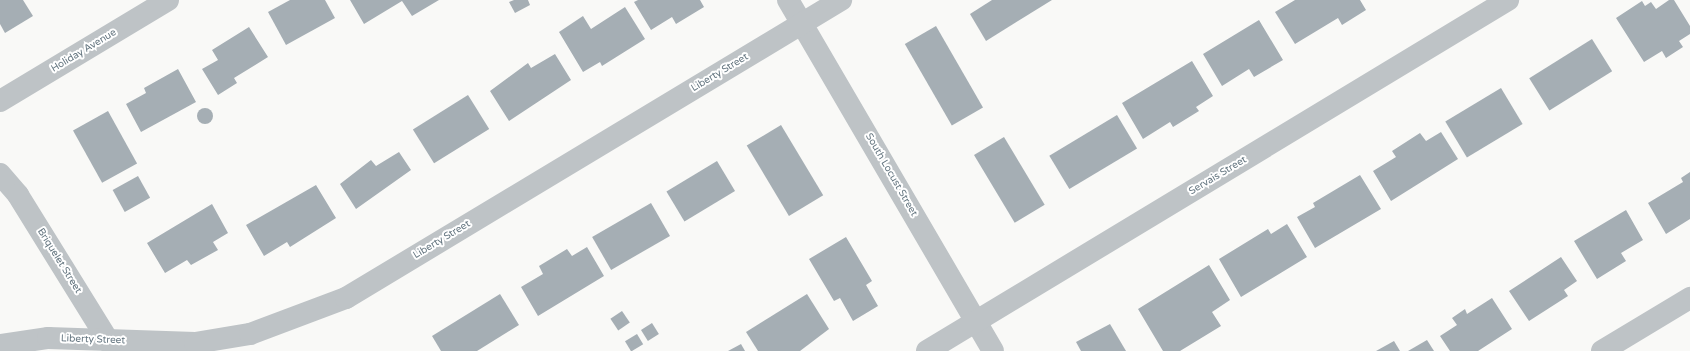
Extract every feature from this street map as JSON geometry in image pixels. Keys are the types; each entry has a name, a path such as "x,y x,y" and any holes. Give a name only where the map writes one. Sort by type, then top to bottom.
{"street":[{"name":"Holiday Avenue","path":"0,101 168,0"},
{"name":"South Locust Street","path":"788,0 993,351"},
{"name":"Liberty Street","path":"0,345 48,338 112,346 195,343 250,334 346,298 841,0"},
{"name":"Servais Street","path":"927,351 1508,0"},
{"name":"Briquelet Street","path":"0,174 18,195 112,346"},
{"path":"1602,351 1690,298"}],"building":[{"path":"0,0 23,0 33,16 5,33 0,24"},
{"path":"290,0 325,0 335,18 286,45 268,12"},
{"path":"350,0 439,0 412,16 402,1 364,24"},
{"path":"514,0 528,0 530,5 515,13 509,2"},
{"path":"638,0 700,0 704,7 676,24 672,17 651,30 634,2"},
{"path":"992,0 1052,0 986,41 970,14"},
{"path":"1295,0 1360,0 1366,10 1342,25 1338,18 1295,44 1275,12"},
{"path":"1669,0 1674,0 1690,26 1690,34 1679,41 1683,47 1666,58 1662,51 1644,62 1616,18 1642,1 1645,6 1651,2 1656,9"},
{"path":"625,7 645,39 602,66 600,62 583,72 559,32 583,16 591,29"},
{"path":"1259,20 1283,60 1254,77 1249,69 1222,86 1203,54"},
{"path":"936,26 983,107 952,125 905,44"},
{"path":"249,27 268,57 234,78 237,83 218,95 202,69 218,60 212,50"},
{"path":"1592,39 1612,71 1549,110 1529,78"},
{"path":"555,54 571,80 509,121 490,91 528,63 531,68"},
{"path":"1192,61 1213,96 1196,107 1199,111 1173,127 1170,122 1143,139 1122,103"},
{"path":"178,69 196,102 141,132 126,104 146,93 144,88"},
{"path":"1501,88 1523,124 1467,157 1445,121"},
{"path":"468,95 489,129 434,163 413,129"},
{"path":"205,108 211,110 213,116 211,122 205,124 199,122 197,116 199,110"},
{"path":"108,111 137,163 102,183 73,130"},
{"path":"1117,115 1137,148 1069,189 1049,156"},
{"path":"781,125 823,195 789,216 747,146"},
{"path":"1441,132 1458,159 1391,201 1373,171 1396,157 1392,151 1420,133 1426,141"},
{"path":"1004,137 1045,205 1015,223 974,155"},
{"path":"399,152 411,170 356,209 340,184 371,160 376,166"},
{"path":"717,161 735,191 684,221 666,191"},
{"path":"1690,172 1690,219 1666,234 1648,203 1683,182 1681,178"},
{"path":"1360,175 1381,209 1315,248 1297,217 1315,207 1313,203"},
{"path":"138,176 150,198 125,212 113,190"},
{"path":"316,185 336,218 290,247 287,242 264,256 246,225"},
{"path":"651,203 670,236 611,270 592,237"},
{"path":"212,204 228,233 213,242 218,250 191,265 187,260 165,273 147,243"},
{"path":"1626,210 1643,240 1621,253 1626,261 1597,279 1574,241"},
{"path":"1287,224 1307,257 1241,297 1219,259 1268,229 1271,234"},
{"path":"846,237 872,281 866,285 878,306 853,321 840,298 834,301 809,259"},
{"path":"587,247 604,276 538,316 521,287 543,274 539,266 567,249 572,256"},
{"path":"1561,257 1577,281 1564,290 1568,296 1529,321 1509,291"},
{"path":"1209,265 1230,300 1212,312 1221,326 1180,351 1163,351 1138,309"},
{"path":"500,294 519,325 477,351 441,351 432,336"},
{"path":"807,294 829,329 800,351 758,351 746,332"},
{"path":"1492,298 1512,329 1478,351 1450,351 1440,336 1457,325 1452,318 1465,309 1467,314"},
{"path":"622,311 630,323 618,330 610,319"},
{"path":"652,323 659,334 648,341 641,330"},
{"path":"1110,324 1126,351 1081,351 1076,342"},
{"path":"637,334 643,344 631,351 625,341"},
{"path":"1427,340 1434,351 1408,351"},
{"path":"1394,341 1400,351 1376,351"},
{"path":"741,344 745,351 728,351"}]}
